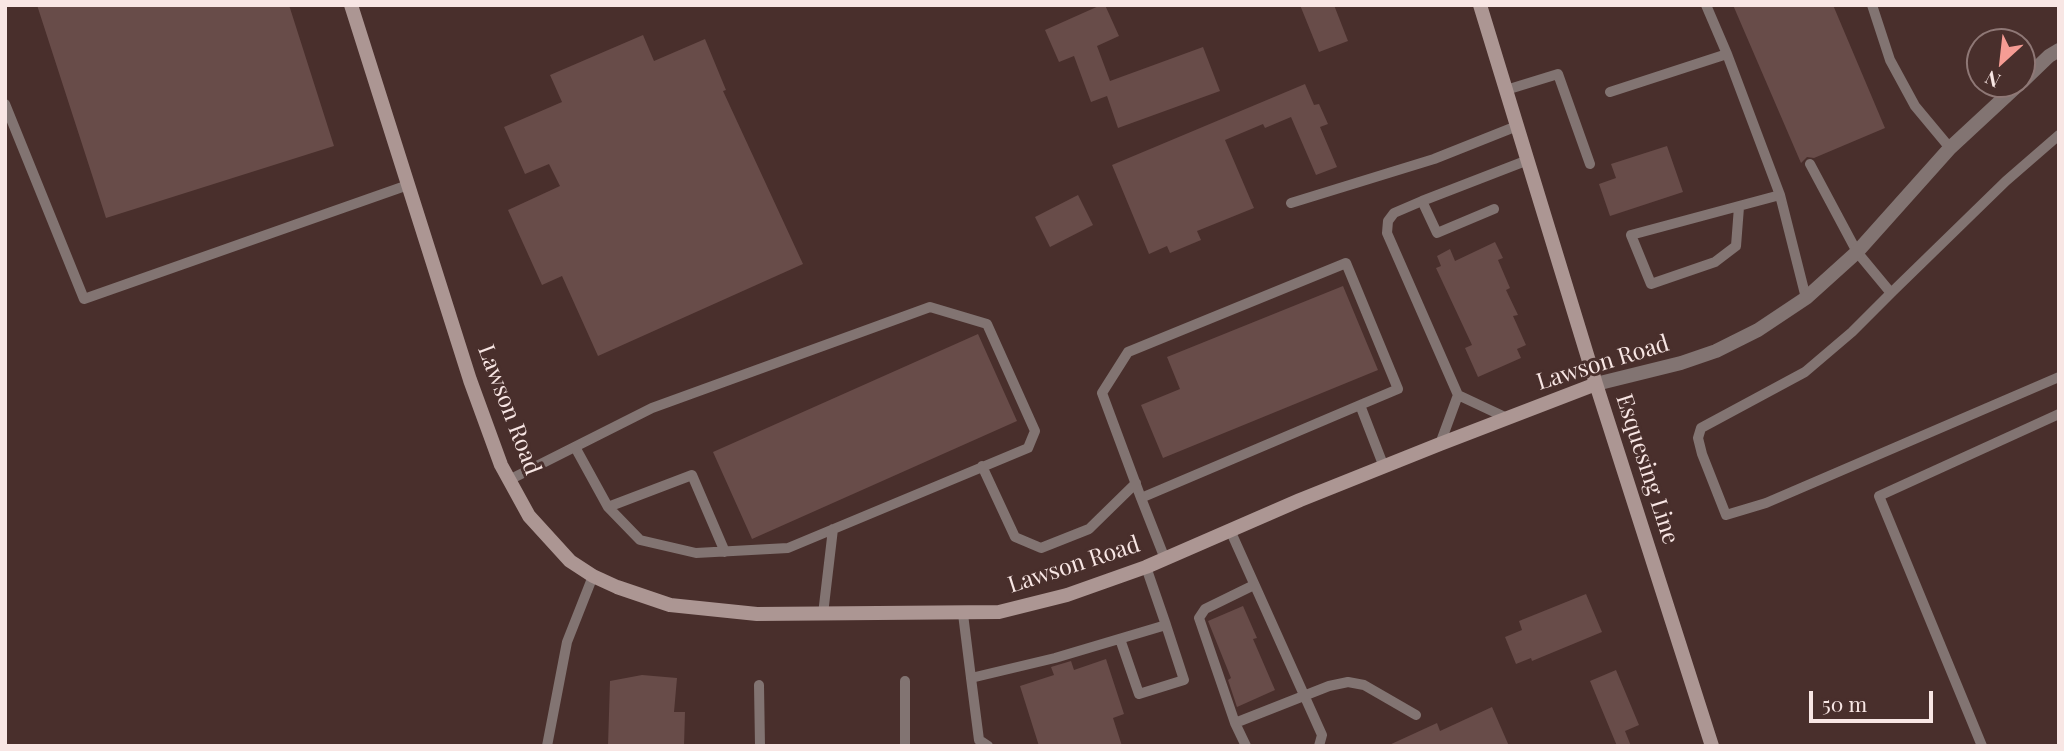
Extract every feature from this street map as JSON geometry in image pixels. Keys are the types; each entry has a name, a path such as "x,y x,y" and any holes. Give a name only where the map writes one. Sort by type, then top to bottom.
{"street":[{"name":"Lawson Road","path":"351,5 470,380 501,466 529,516 570,561 617,587 670,604 757,614 999,612 1067,595 1146,567 1440,444 1596,384 1681,363 1716,351 1758,330 1805,298 1857,252 1951,148 2005,98"},
{"name":"Esquesing Line","path":"1480,5 1596,384 1712,746"},
{"name":"Lawson Road","path":"2036,69 2059,50"}],"lane":[{"path":"1706,5 1780,195 1805,298"},
{"path":"1872,5 1890,60 1915,106 1951,148"},
{"path":"1610,92 1727,54"},
{"path":"1506,90 1558,74 1590,164"},
{"path":"5,104 84,299 408,185"},
{"path":"1291,203 1434,159 1517,126"},
{"path":"2059,135 2006,181 1852,332 1805,372 1701,428 1699,439 1702,454 1726,515 1778,498 2059,377"},
{"path":"1507,418 1458,395 1387,233 1388,221 1395,213 1528,160"},
{"path":"1810,164 1857,252 1891,293"},
{"path":"1739,206 1736,246 1715,262 1651,284 1631,235 1739,206 1780,195"},
{"path":"1422,201 1437,233 1494,209"},
{"path":"1142,498 1398,389 1346,263 1128,352 1102,393 1136,483 1166,559"},
{"path":"509,480 652,408 930,307 987,324 1035,431 1028,448 788,548 695,554 640,540 608,508 575,447"},
{"path":"1440,444 1458,395"},
{"path":"1360,405 1384,467"},
{"path":"1982,746 1879,496 2059,414"},
{"path":"982,466 1014,537 1041,548 1089,529 1136,483"},
{"path":"608,508 692,475 725,552"},
{"path":"822,614 834,529"},
{"path":"1230,530 1322,735 1319,746"},
{"path":"1120,639 1139,694 1184,680 1146,567"},
{"path":"547,746 567,642 593,576"},
{"path":"1246,746 1235,723 1199,618 1205,609 1254,584"},
{"path":"963,614 979,744"},
{"path":"971,678 1055,658 1166,625"},
{"path":"905,681 905,746"},
{"path":"1235,723 1328,686 1348,682 1364,685 1416,715"},
{"path":"758,685 760,746"}],"building":[{"path":"37,5 289,5 334,146 106,218"},
{"path":"1105,5 1119,36 1097,46 1110,81 1203,47 1220,91 1118,128 1107,96 1091,102 1074,56 1059,62 1045,30"},
{"path":"1300,5 1334,5 1348,41 1319,52"},
{"path":"1733,5 1833,5 1885,128 1814,158 1807,157 1801,163"},
{"path":"643,35 654,61 705,39 726,90 723,91 803,264 598,356 562,276 542,285 508,210 560,186 549,164 525,174 504,127 562,102 550,75"},
{"path":"1305,84 1314,105 1319,104 1328,124 1320,127 1337,167 1316,175 1291,117 1265,128 1263,124 1225,140 1254,208 1197,231 1201,240 1170,253 1167,246 1149,254 1112,165"},
{"path":"1667,146 1683,192 1610,216 1599,184 1616,178 1611,164"},
{"path":"1078,195 1093,225 1050,247 1035,217"},
{"path":"1495,242 1503,258 1498,260 1510,288 1506,290 1518,315 1513,316 1526,345 1517,349 1521,358 1478,377 1465,348 1472,345 1436,268 1441,266 1437,256 1450,249 1455,261"},
{"path":"1343,286 1378,370 1163,458 1141,405 1180,389 1167,357"},
{"path":"978,334 1017,421 752,539 713,452"},
{"path":"1586,594 1602,632 1532,661 1531,658 1516,664 1505,637 1522,630 1519,621"},
{"path":"1243,606 1257,638 1253,639 1275,690 1237,707 1228,680 1231,678 1208,621"},
{"path":"1106,659 1124,714 1113,718 1122,746 1039,746 1020,686 1054,675 1051,667 1071,661 1074,670"},
{"path":"1616,670 1639,725 1625,731 1631,746 1617,746 1590,681"},
{"path":"642,675 677,678 674,712 685,712 684,746 608,746 610,681"},
{"path":"1492,707 1509,746 1387,746 1437,723 1440,731"}]}
